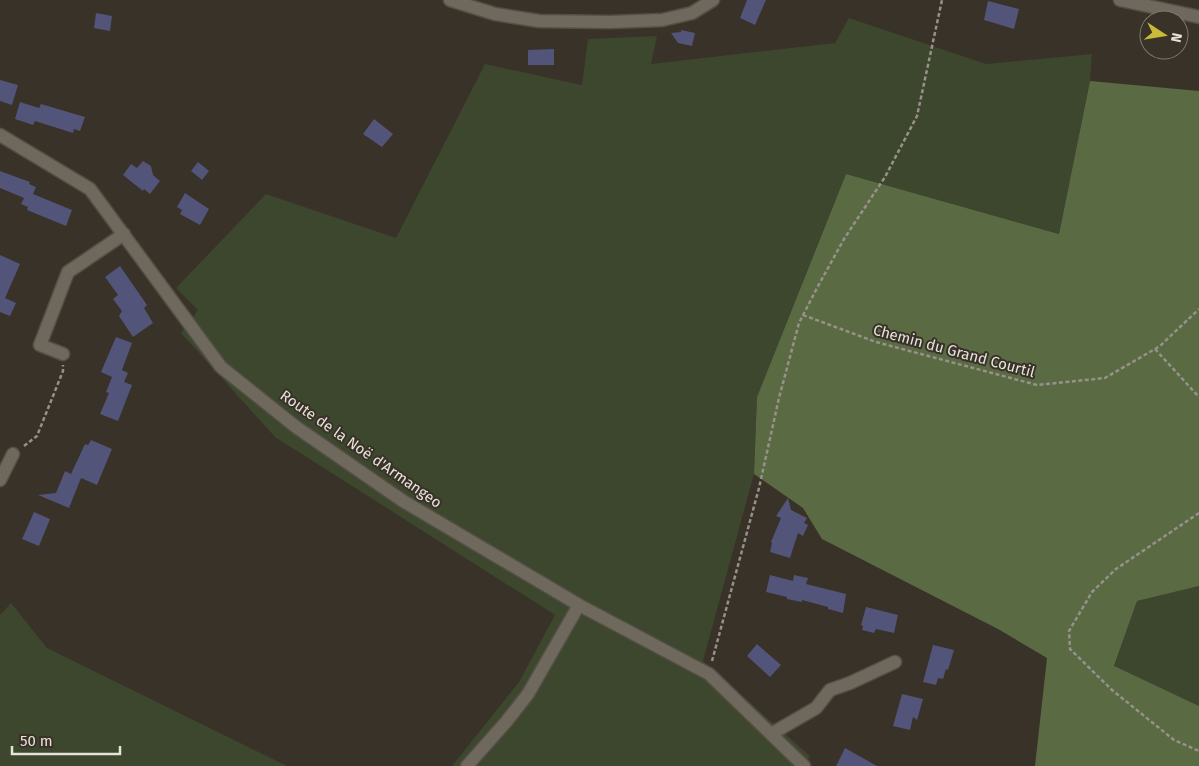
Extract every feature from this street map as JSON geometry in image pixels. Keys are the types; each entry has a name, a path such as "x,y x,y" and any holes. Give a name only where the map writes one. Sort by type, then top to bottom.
{"street":[{"path":"450,0 495,14 539,21 610,22 662,20 692,13 713,0"},
{"path":"1120,0 1199,17"},
{"name":"Route de la Noë d'Armangeo","path":"0,135 90,189 221,367 296,427 403,501 579,605 709,674 804,766"},
{"path":"63,354 40,345 68,272 124,234"},
{"path":"0,480 13,454"},
{"path":"467,766 528,694 579,605"},
{"path":"771,734 816,708 830,690 895,662"}],"path":[{"path":"709,674 759,488 779,398 799,323 844,239 885,177 917,116 942,0"},
{"name":"Chemin du Grand Courtil","path":"803,315 876,342 1037,385 1105,378 1160,346 1199,309"},
{"path":"1155,349 1199,397"},
{"path":"13,454 37,436 63,371 63,354"},
{"path":"1199,513 1116,569 1092,592 1069,631 1070,649 1112,690 1174,740 1199,751"}],"green space":[{"path":"849,18 986,64 1092,54 1090,81 1059,234 846,174 757,397 754,474 703,661 810,756 805,766 452,766 519,682 555,615 275,437 181,333 198,310 176,288 266,194 396,238 485,64 582,85 588,39 657,36 651,64 835,43"},
{"path":"1090,81 1199,91 1199,586 1137,601 1114,666 1199,706 1199,766 1035,766 1047,658 998,629 822,539 803,508 754,474 757,397 846,174 1059,234"},
{"path":"1199,586 1199,706 1114,667 1137,601"},
{"path":"11,603 47,648 287,766 0,766 0,615"}],"building":[{"path":"747,0 766,0 755,25 740,18"},
{"path":"988,1 1019,9 1014,29 984,20"},
{"path":"96,13 112,16 110,31 94,28"},
{"path":"681,30 695,33 692,46 678,43 671,33 681,32"},
{"path":"554,49 554,65 528,65 528,50"},
{"path":"0,80 18,85 12,105 0,101"},
{"path":"20,102 39,108 41,104 85,117 80,131 74,129 73,133 35,121 33,125 15,119"},
{"path":"374,119 393,134 382,147 363,134"},
{"path":"143,161 151,166 153,175 160,181 150,194 144,189 143,191 123,175 131,164 137,168"},
{"path":"198,162 209,171 202,180 191,171"},
{"path":"0,171 30,182 29,184 36,187 33,194 72,210 66,226 27,210 28,207 21,204 24,198 0,188"},
{"path":"185,193 209,209 200,225 180,214 182,210 177,207"},
{"path":"0,255 20,264 5,298 16,303 10,316 0,312"},
{"path":"120,266 147,305 144,308 153,323 133,337 119,316 122,311 113,299 118,295 105,277"},
{"path":"116,337 132,343 122,370 128,373 124,382 132,385 118,421 100,414 109,393 106,392 112,377 101,372"},
{"path":"91,440 112,449 97,485 81,478 69,508 38,495 56,493 65,471 71,474 85,444 88,445"},
{"path":"788,498 791,510 807,518 804,523 808,525 803,536 798,533 790,558 770,552 771,542 781,518 776,516"},
{"path":"34,512 50,519 39,546 22,539"},
{"path":"770,575 793,581 794,575 808,578 806,584 846,594 843,613 828,609 828,607 802,600 802,602 787,599 787,597 766,592"},
{"path":"866,607 898,615 894,633 876,629 874,633 862,630 863,626 861,625"},
{"path":"757,644 781,665 770,677 747,656"},
{"path":"933,645 954,650 948,670 946,669 943,679 938,678 936,685 923,682"},
{"path":"902,694 923,699 917,720 913,717 910,730 893,726"},
{"path":"845,748 877,766 836,766"}]}
